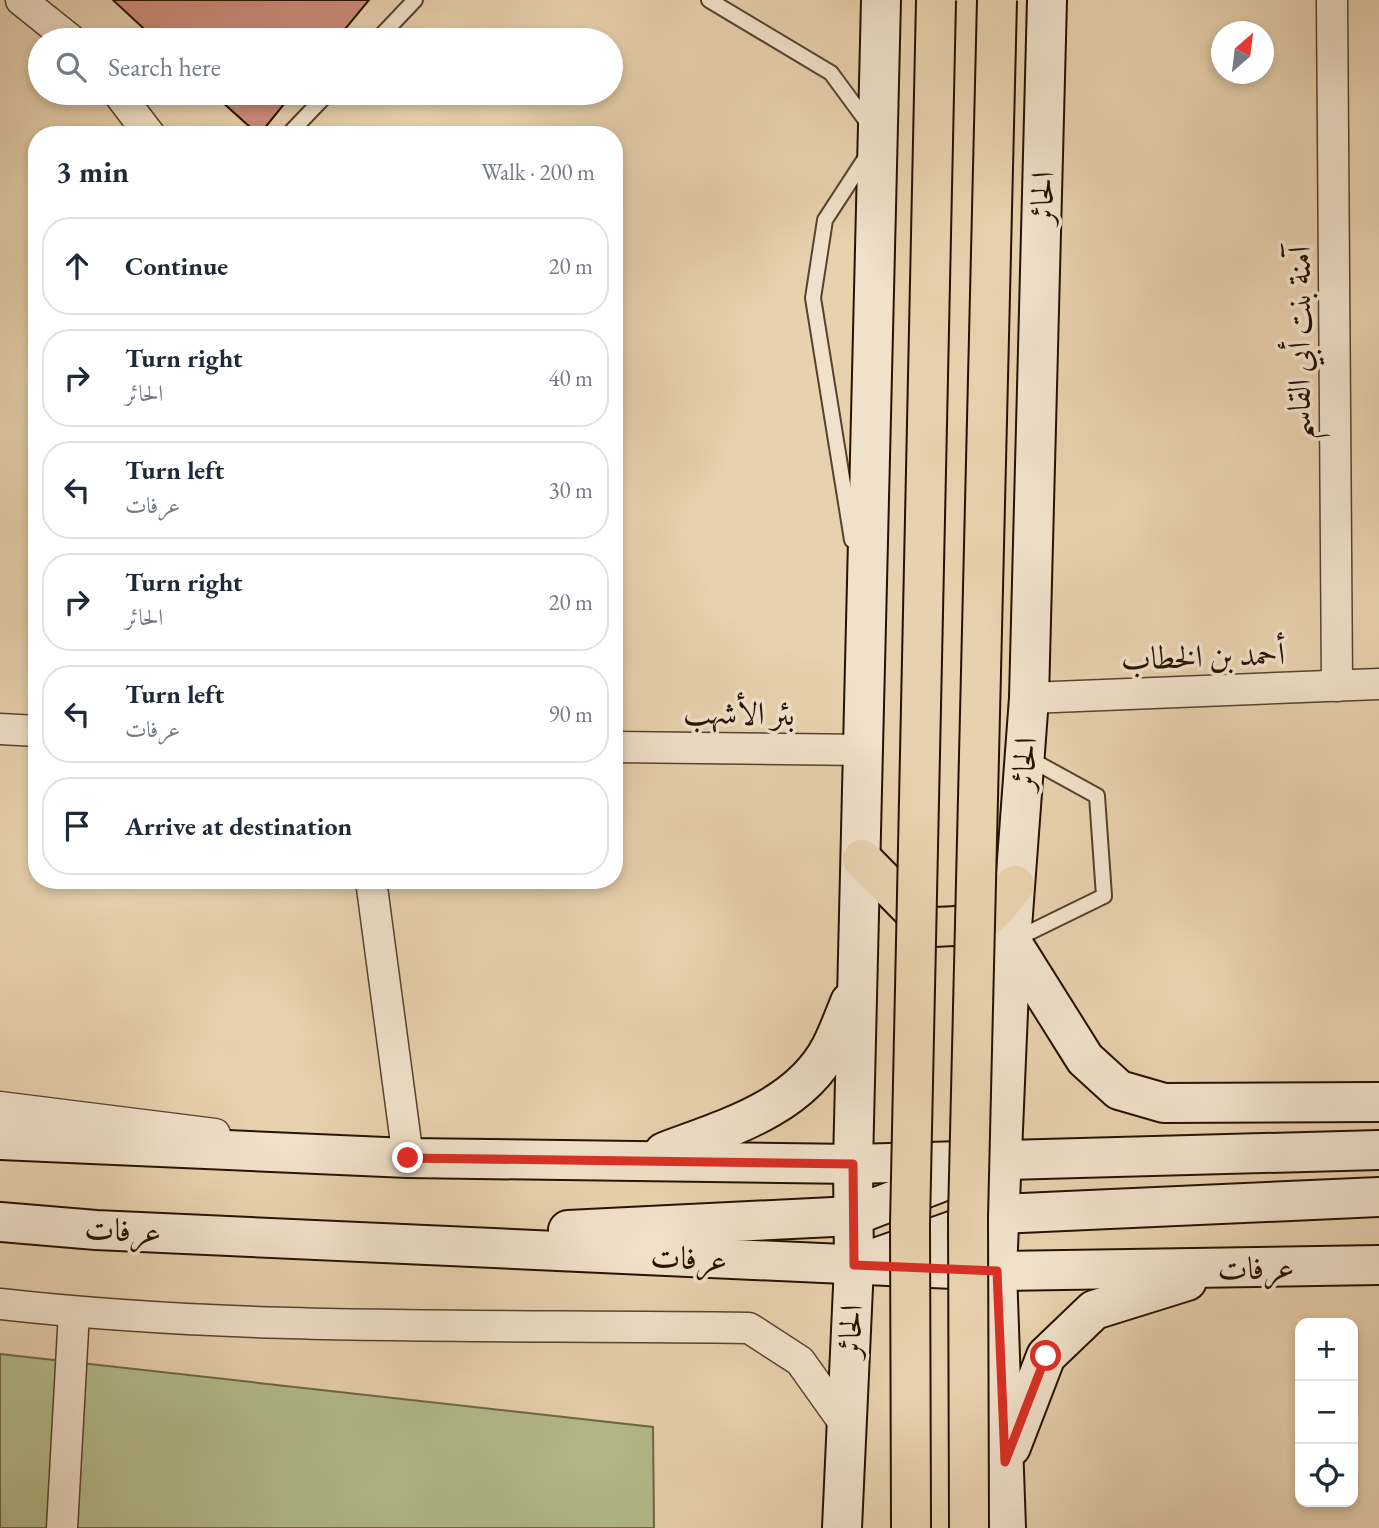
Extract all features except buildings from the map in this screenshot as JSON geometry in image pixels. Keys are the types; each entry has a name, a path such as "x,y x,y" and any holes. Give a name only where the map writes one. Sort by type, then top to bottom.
{"highway":[{"name":"الحائر","path":"911,1528 910,1224 936,0"},
{"name":"الحائر","path":"969,1528 968,1218 997,0"},
{"path":"862,859 929,927 975,926 986,920 1015,885"}],"street":[{"path":"21,0 56,28"},
{"name":"الحائر","path":"842,1528 854,1265 853,1164 860,981 881,0"},
{"name":"الحائر","path":"1006,1528 997,1271 1011,941 1029,698 1047,0"},
{"name":"آمنة بنت أبي القاسم","path":"1332,0 1337,687"},
{"path":"127,105 143,126"},
{"name":"أحمد بن الخطاب","path":"1029,698 1379,684"},
{"path":"0,729 28,731"},
{"name":"بئر الأشهب","path":"623,747 864,750"},
{"path":"372,889 408,1158"},
{"path":"1011,941 1085,1059 1119,1090 1164,1103 1379,1102"},
{"path":"646,1159 747,1121 794,1092 830,1050 860,981"},
{"path":"0,1107 408,1158"},
{"path":"0,1140 408,1158 646,1159 853,1164 1379,1150"},
{"path":"0,1241 339,1241 853,1216 1002,1159"},
{"path":"854,1265 1000,1214 1379,1197"},
{"name":"عرفات","path":"0,1222 339,1241 997,1271 1379,1265"},
{"path":"1005,1462 1046,1356 1094,1310 1229,1268"},
{"path":"0,1304 74,1312 317,1324 748,1328 800,1361 845,1424"},
{"path":"62,1528 74,1312"}],"lane":[{"path":"388,28 415,0"},
{"path":"709,0 831,72 879,138 825,220 813,298 867,632"},
{"path":"297,126 317,105"},
{"path":"1011,941 1104,896 1097,796 1025,757"}],"green space":[{"path":"0,1354 653,1427 654,1528 0,1528"}],"route":[{"path":"408,1158 646,1159 853,1164 854,1265 997,1271 1005,1462 1046,1356"}]}
